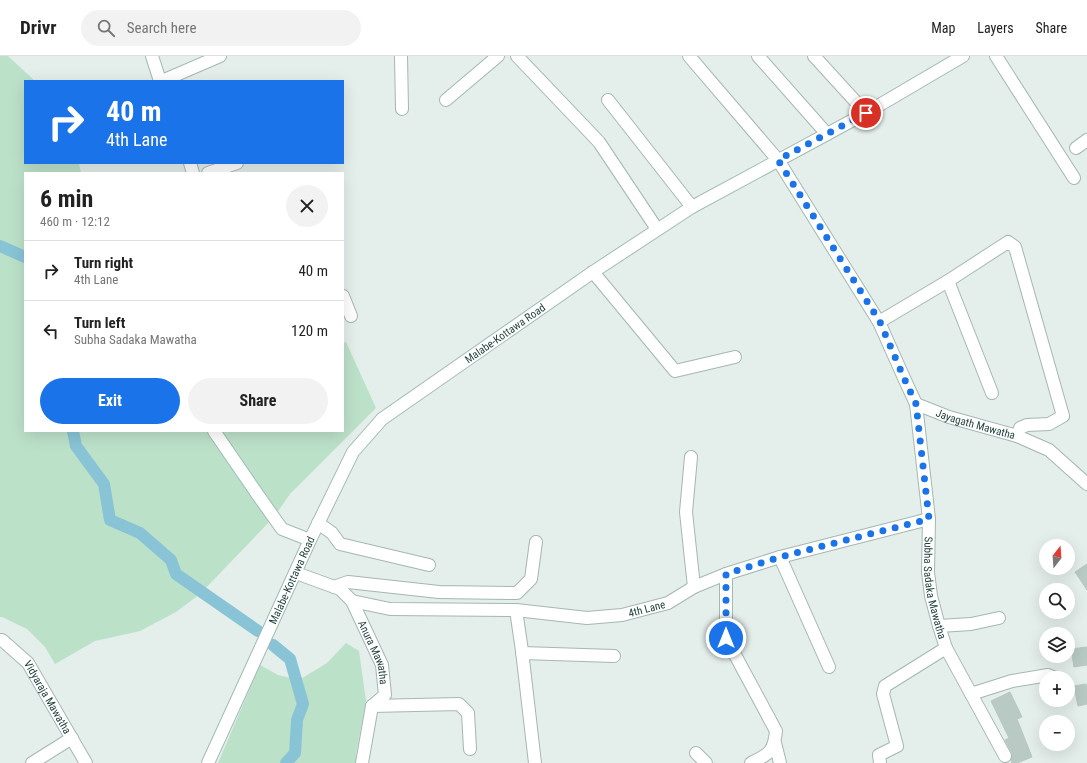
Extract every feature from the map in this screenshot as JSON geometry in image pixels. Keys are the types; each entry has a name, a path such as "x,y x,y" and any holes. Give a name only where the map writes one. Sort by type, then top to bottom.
{"street":[{"path":"152,56 161,80"},
{"path":"163,80 220,56"},
{"path":"401,56 402,109"},
{"path":"446,100 498,56"},
{"path":"517,56 599,142 657,229"},
{"path":"689,56 778,160 880,322 916,404"},
{"path":"758,56 827,134"},
{"path":"814,56 866,113"},
{"name":"Malabe-Kottawa Road","path":"208,763 310,540 353,452 382,419 593,272 692,207 866,113 964,56"},
{"path":"996,56 1074,178"},
{"path":"608,100 692,207"},
{"path":"1076,148 1087,140"},
{"path":"211,172 234,164"},
{"path":"880,322 948,281 1008,242 1015,247 1063,416 1049,424 1027,424 1020,428 1017,436"},
{"path":"593,272 675,371 735,357"},
{"path":"948,281 992,393"},
{"path":"344,298 351,316"},
{"name":"Jayagath Mawatha","path":"916,404 949,417 1017,436 1049,450 1087,484"},
{"name":"Subha Sadaka Mawatha","path":"916,404 929,519 928,572 931,596 946,648 1005,756"},
{"path":"215,432 282,529 310,540"},
{"path":"691,457 686,512 694,587"},
{"name":"4th Lane","path":"352,602 390,609 516,610 587,618 622,615 668,603 694,587 726,574 780,557 929,519"},
{"path":"318,523 332,533 340,544 429,565"},
{"path":"334,587 348,582 440,592 517,593 531,579 536,542"},
{"path":"780,557 829,667"},
{"name":"Anura Mawatha","path":"296,573 340,589 352,602 382,665 385,696 372,706"},
{"path":"726,574 726,638 776,730 775,743 780,763"},
{"path":"516,610 535,763"},
{"path":"939,626 971,624 999,618"},
{"name":"Vidyaraja Mawatha","path":"0,640 2,640 28,663 86,763"},
{"path":"880,763 879,755 897,746 883,694 885,686 946,648"},
{"path":"522,653 614,656"},
{"path":"971,694 1012,681 1039,676"},
{"path":"362,763 372,706 459,704 468,713 470,749"},
{"path":"32,763 72,738"},
{"path":"751,763 768,754 775,743"},
{"path":"696,753 706,763"}],"green space":[{"path":"0,56 8,56 34,80 24,80 24,164 79,164 81,172 24,172 24,432 344,432 344,343 346,342 376,408 290,494 274,517 200,594 176,612 140,631 95,641 55,664 45,647 27,629 0,617"},
{"path":"346,643 359,651 366,701 356,754 358,763 218,763 260,665 278,675 299,680 327,663"}],"building":[{"path":"1087,564 1087,590 1075,572"},
{"path":"1087,647 1087,665 1074,667 1075,648"},
{"path":"1086,684 1087,704 1078,706 1075,686"},
{"path":"1010,692 1022,717 1017,719 1032,757 1017,763 1012,763 1011,761 1012,753 1005,740 1009,738 991,701"}],"waterway":[{"path":"0,246 24,257"},
{"path":"73,432 76,446 104,484 110,520 140,533 171,560 176,574 258,631"},
{"path":"273,645 290,659 303,704 297,720 295,753 286,763"}],"route":[{"path":"726,638 726,574 780,557 929,519 916,404 880,322 778,160 866,113"}]}
